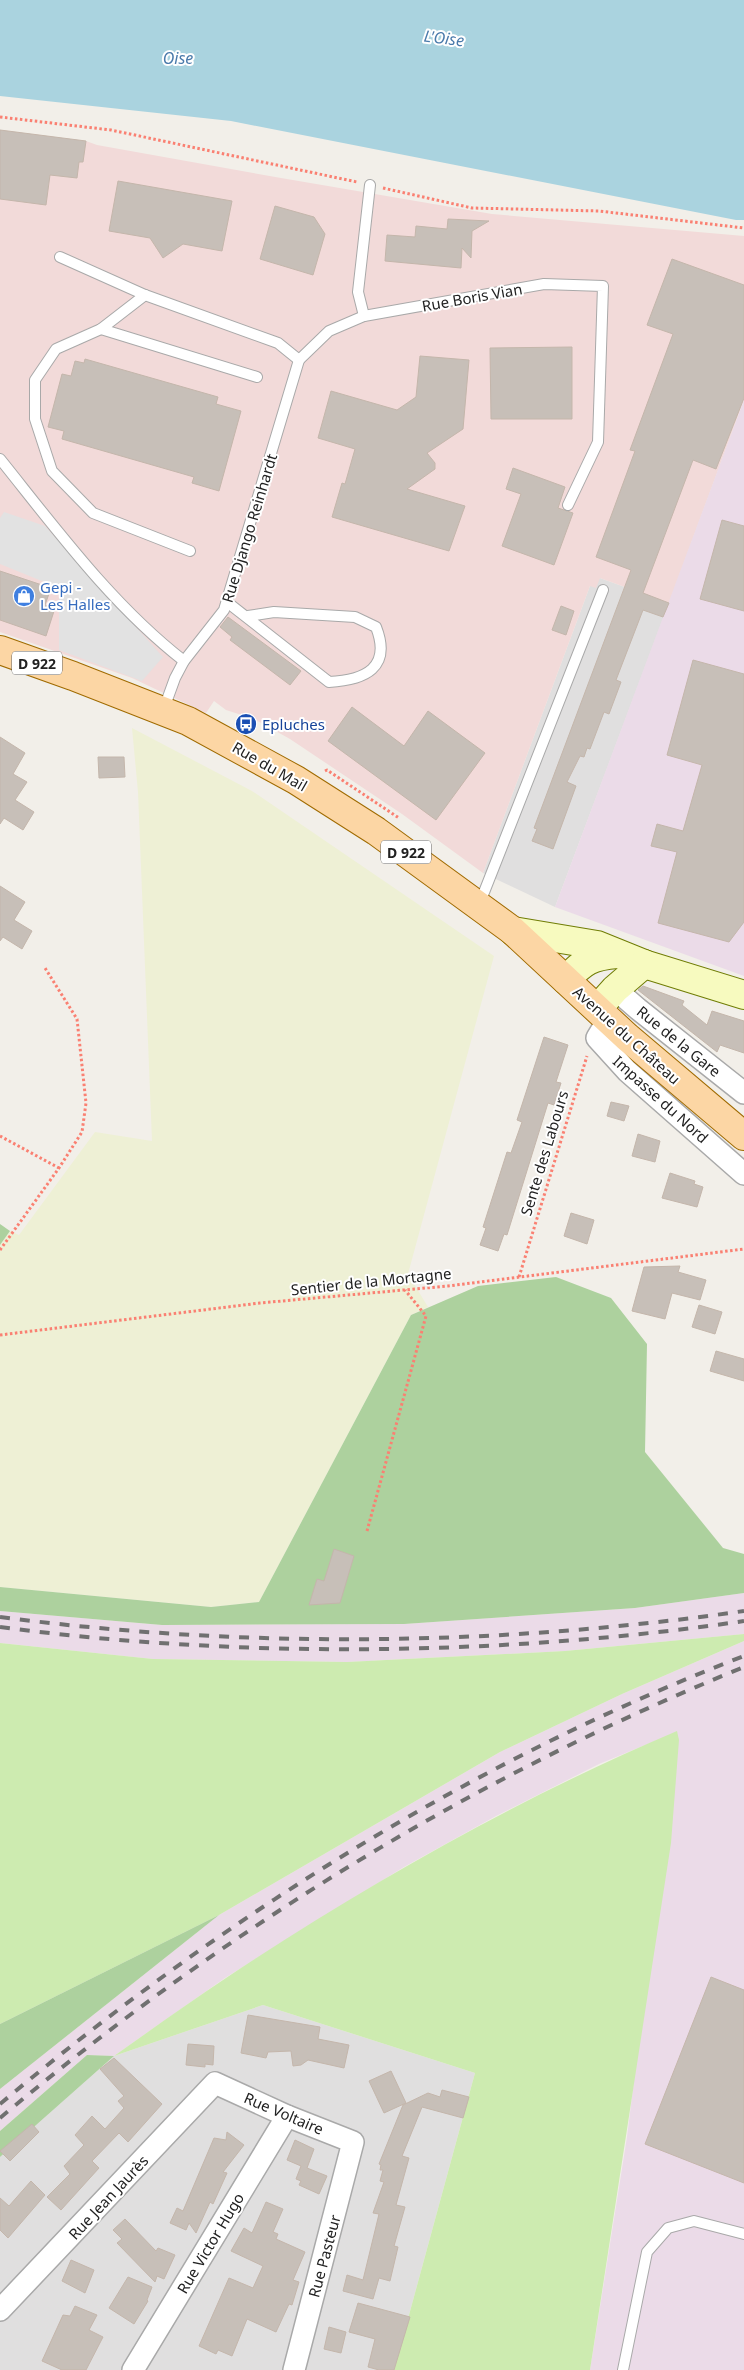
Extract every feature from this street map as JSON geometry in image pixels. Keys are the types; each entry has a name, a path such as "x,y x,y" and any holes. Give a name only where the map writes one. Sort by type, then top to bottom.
{"main road":[{"name":"Rue du Mail","path":"0,650 74,676 188,721 296,780 376,830 513,931"},
{"name":"Avenue du Château","path":"513,931 744,1136"}],"street":[{"path":"513,931 597,945 644,964 744,995"},
{"path":"566,980 579,965 591,958 617,954"},
{"path":"605,1013 644,964"},
{"name":"Rue de la Gare","path":"605,1013 638,1009 744,1093"},
{"name":"Impasse du Nord","path":"605,1013 627,1071 744,1174"},
{"name":"Rue Voltaire","path":"215,2083 288,2116 353,2142"},
{"name":"Rue Jean Jaurès","path":"0,2310 215,2083"},
{"name":"Rue Victor Hugo","path":"133,2370 288,2116"},
{"name":"Rue Pasteur","path":"294,2370 353,2142"}],"lane":[{"path":"364,316 358,292 370,185"},
{"path":"60,256 145,295 278,343 299,360"},
{"name":"Rue Boris Vian","path":"299,360 329,331 364,316 544,284 603,286 598,442 568,505"},
{"path":"145,295 101,329 56,349 35,380 35,419 52,471 93,513 190,551"},
{"path":"101,329 257,377"},
{"name":"Rue Django Reinhardt","path":"163,712 175,678 184,661 224,610 299,360"},
{"path":"0,459 88,570 156,639 184,661"},
{"path":"479,905 603,590"},
{"path":"227,602 248,616 329,682 347,681 367,674 379,661 381,641 376,627 355,618 274,612 248,616"},
{"path":"622,2370 647,2252 668,2228 694,2221 744,2234"}],"path":[{"path":"0,1250 59,1168 82,1132 86,1103 77,1019 45,968"},
{"name":"Sente des Labours","path":"519,1277 584,1062 605,1013"},
{"path":"0,1136 59,1168"},
{"name":"Sentier de la Mortagne","path":"0,1335 260,1303 405,1290 519,1277 744,1249"},
{"path":"368,1531 426,1316 405,1290"}],"shaded area":[{"path":"0,130 86,141 97,145 492,214 744,236 744,400 669,603 600,578 596,588 590,586 483,873 402,814 290,739 254,719 226,710 214,701 206,713 132,678 0,632"},
{"path":"744,400 744,976 555,907"},
{"path":"4,512 45,526 163,657 142,681 59,650 59,588 0,564 0,518"},
{"path":"600,578 669,603 555,907 483,873 590,586"},
{"path":"744,1593 744,1634 565,1651 347,1662 153,1659 0,1643 0,1611 162,1625 404,1624 635,1608"},
{"path":"744,1641 744,2370 590,2370 627,2137 677,1732 599,1764 496,1816 404,1867 225,1978 114,2056 87,2055 0,2131 0,2089 219,1915 500,1752 622,1694"},
{"path":"263,2005 475,2073 394,2370 0,2370 0,2157 114,2056"}],"green space":[{"path":"132,728 252,791 494,956 408,1274 428,1307 411,1315 259,1602 211,1607 0,1587 0,1245 10,1231 19,1235 95,1132 152,1141 138,792"},
{"path":"0,1224 10,1231 0,1245"},
{"path":"556,1277 611,1298 647,1344 645,1452 723,1548 744,1554 744,1593 635,1608 404,1624 162,1625 0,1611 0,1587 211,1607 259,1602 411,1315 478,1286"},
{"path":"744,1634 744,1641 622,1694 500,1752 219,1915 0,2024 0,1643 153,1659 347,1662 565,1651"},
{"path":"677,1731 679,1740 671,1843 590,2370 394,2370 475,2073 263,2005 114,2056 226,1978 390,1876 560,1784"},
{"path":"219,1915 0,2089 0,2024"},
{"path":"87,2055 114,2056 0,2157 0,2131"}],"water":[{"path":"0,0 744,0 744,220 736,220 231,121 0,96"}],"building":[{"path":"0,130 86,141 83,162 79,162 77,178 50,175 46,205 0,199"},
{"path":"118,181 232,201 222,251 183,244 163,258 150,238 109,231"},
{"path":"275,206 314,217 325,234 313,275 260,259"},
{"path":"448,219 489,221 472,231 471,258 462,248 461,268 385,261 387,235 415,237 416,226 447,229"},
{"path":"672,259 744,285 744,398 716,469 693,460 643,593 669,603 663,617 643,610 616,680 621,682 609,714 604,712 590,749 587,748 584,757 580,756 567,782 576,786 553,849 532,841 537,829 534,828 631,570 596,557 635,451 630,450 673,334 647,325"},
{"path":"572,347 572,419 491,419 490,348"},
{"path":"420,356 469,360 463,429 427,453 435,463 435,469 407,489 465,506 449,551 332,517 342,483 345,484 355,449 318,438 331,391 397,410 416,397"},
{"path":"85,359 218,397 216,404 241,411 219,491 192,483 194,477 62,439 64,431 48,427 62,374 71,376 75,361 84,363"},
{"path":"513,468 565,487 558,508 573,513 554,565 502,546 521,494 506,489"},
{"path":"722,520 744,526 744,611 700,599"},
{"name":"Gepi - Les Halles","path":"0,571 51,588 45,605 55,608 46,636 0,620"},
{"path":"561,606 574,611 566,635 552,630"},
{"path":"228,617 301,671 290,685 230,640 232,637 220,627"},
{"path":"693,660 744,674 744,922 729,942 658,923 677,852 651,846 657,824 683,831 702,765 667,755"},
{"path":"352,707 404,746 428,711 485,753 436,820 328,741"},
{"path":"0,737 25,753 13,774 27,782 15,800 34,812 23,830 4,818 0,824"},
{"path":"98,757 124,757 125,777 99,778"},
{"path":"0,886 25,902 14,920 32,931 22,949 3,937 0,941"},
{"path":"643,986 684,1001 682,1005 707,1025 712,1011 744,1021 744,1053 720,1045 717,1052 638,990"},
{"path":"544,1037 568,1045 556,1082 561,1083 554,1105 548,1103 507,1235 504,1234 498,1251 480,1245 486,1228 483,1227 507,1152 511,1153 522,1122 517,1120"},
{"path":"611,1102 629,1106 624,1121 607,1116"},
{"path":"638,1134 660,1141 655,1162 632,1156"},
{"path":"670,1173 695,1181 694,1184 703,1187 697,1207 662,1198"},
{"path":"571,1213 594,1220 587,1244 564,1236"},
{"path":"680,1266 678,1272 706,1280 700,1300 672,1293 665,1319 632,1311 644,1267"},
{"path":"699,1305 722,1312 715,1334 692,1327"},
{"path":"716,1351 744,1359 744,1381 710,1371"},
{"path":"334,1549 354,1556 340,1603 309,1605 317,1579 324,1581"},
{"path":"711,1977 744,1990 744,2183 645,2144"},
{"path":"248,2015 320,2027 318,2039 349,2045 344,2068 308,2060 301,2065 293,2066 291,2051 268,2052 266,2058 241,2053"},
{"path":"188,2044 214,2046 213,2065 205,2064 205,2067 186,2065"},
{"path":"114,2058 162,2104 128,2142 119,2133 92,2161 99,2168 61,2210 47,2197 70,2174 64,2166 84,2145 75,2135 92,2116 105,2129 124,2108 118,2101 124,2096 100,2069"},
{"path":"391,2071 406,2103 384,2113 369,2081"},
{"path":"442,2090 469,2097 463,2118 422,2107 402,2156 409,2158 396,2205 405,2207 394,2246 398,2247 390,2281 379,2278 373,2299 343,2291 347,2275 363,2280 379,2214 373,2213 384,2182 380,2181 383,2170 380,2170 381,2165 379,2164 403,2105 428,2093 440,2097"},
{"path":"32,2124 39,2132 10,2161 0,2151"},
{"path":"227,2132 244,2145 223,2172 227,2173 213,2204 210,2202 196,2233 189,2223 186,2230 170,2223 177,2208 183,2211 214,2138 226,2140"},
{"path":"295,2140 314,2149 307,2168 327,2176 319,2194 299,2185 301,2181 296,2179 301,2166 287,2160"},
{"path":"31,2181 45,2195 8,2238 0,2230 0,2198 9,2206"},
{"path":"266,2202 283,2209 273,2232 278,2234 276,2239 305,2252 293,2280 299,2282 292,2305 289,2304 276,2332 247,2319 232,2356 218,2350 216,2354 199,2346 229,2278 253,2288 263,2266 231,2251 244,2228 252,2233"},
{"path":"125,2219 156,2251 158,2248 175,2255 164,2279 157,2276 155,2282 117,2243 122,2239 113,2230"},
{"path":"71,2260 94,2270 85,2293 62,2281"},
{"path":"128,2277 152,2287 148,2301 134,2324 109,2308"},
{"path":"358,2303 410,2317 394,2370 379,2370 368,2367 375,2339 349,2332"},
{"path":"75,2306 97,2315 89,2330 103,2337 86,2370 62,2370 42,2361 63,2315 70,2316"},
{"path":"329,2327 346,2332 341,2353 324,2349"}],"railway":[{"path":"0,1617 92,1627 185,1634 372,1639 466,1637 560,1631 652,1623 744,1611"},
{"path":"0,1627 91,1637 183,1644 277,1648 372,1649 467,1647 561,1641 653,1633 744,1621"},
{"path":"0,2104 172,1970 262,1908 354,1849 448,1794 545,1744 643,1697 744,1656"},
{"path":"0,2118 85,2049 173,1984 262,1922 354,1863 449,1808 545,1757 643,1710 744,1667"}],"place":[{"name":"Gepi - Les Halles","path":"24,596"},
{"name":"Epluches","path":"246,724"}],"water label":[{"name":"L'Oise","path":"444,38"},
{"name":"Oise","path":"178,58"}]}
